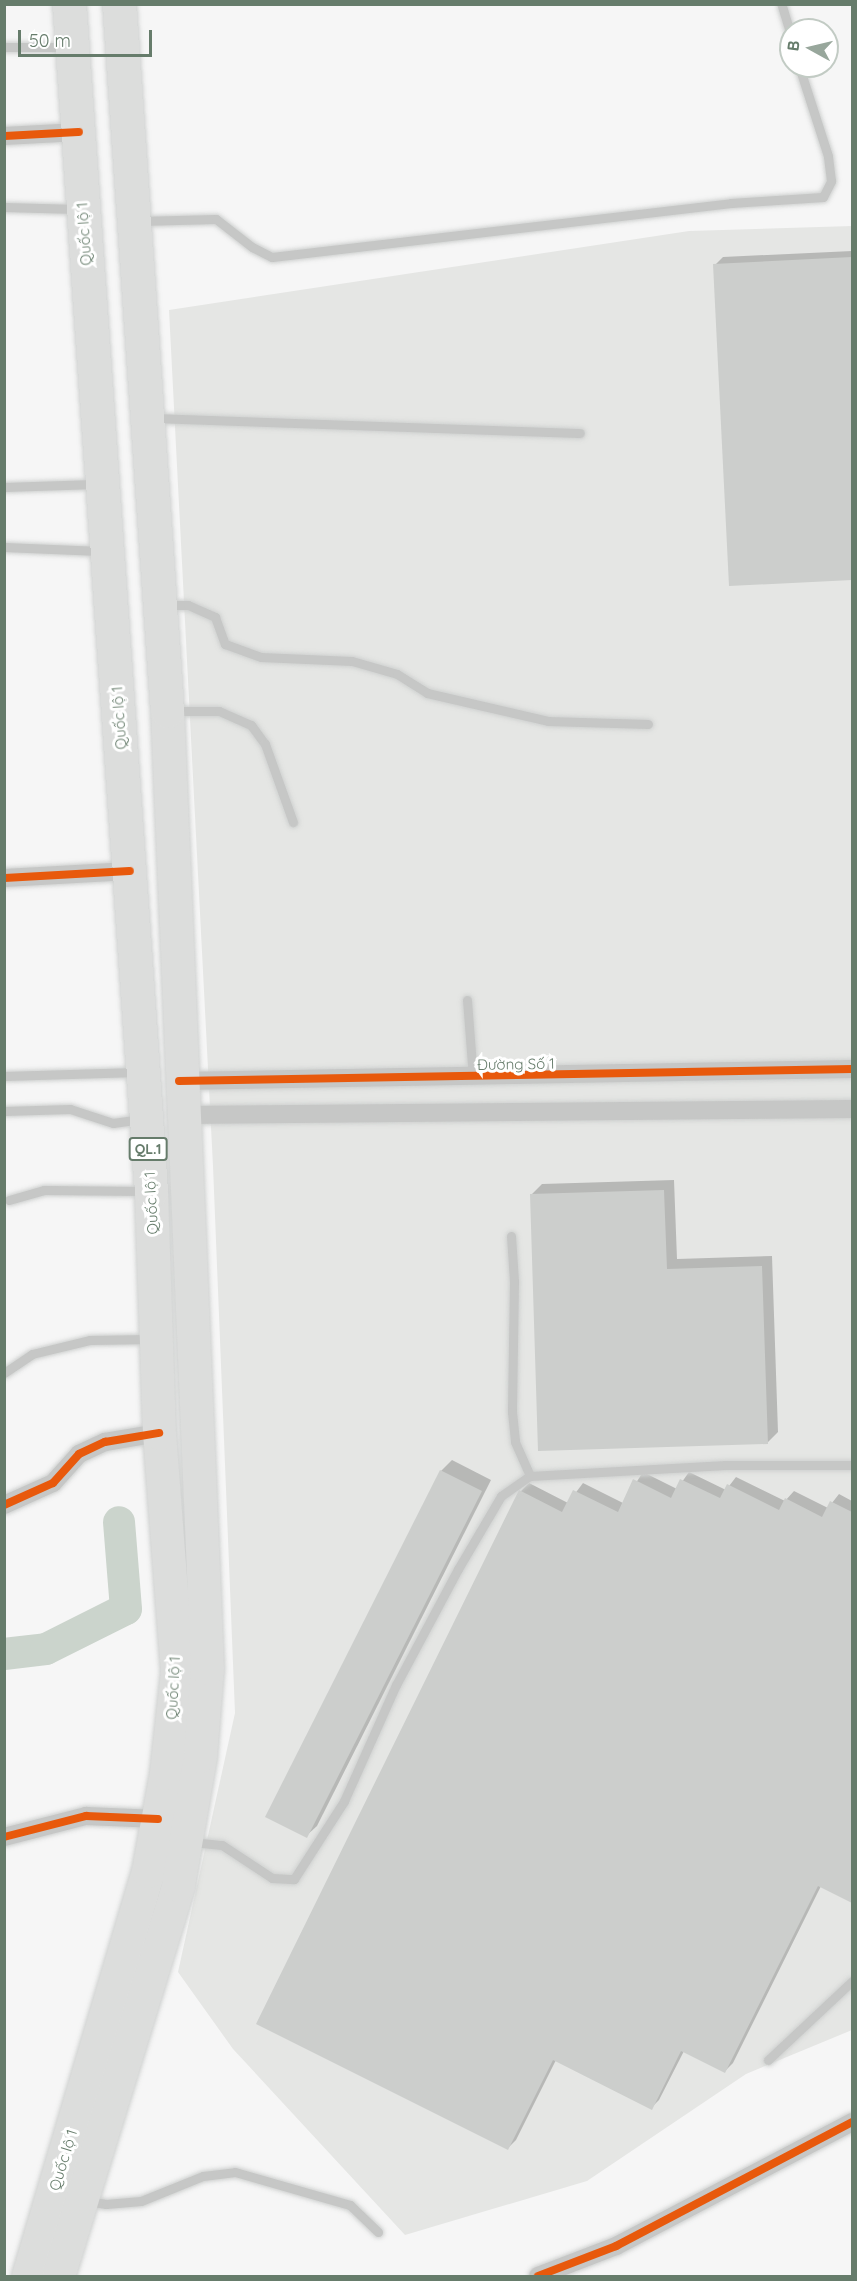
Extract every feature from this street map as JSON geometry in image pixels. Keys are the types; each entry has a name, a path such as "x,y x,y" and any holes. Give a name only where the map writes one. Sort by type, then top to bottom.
{"highway":[{"name":"Quốc lộ 1","path":"28,2277 148,1870 158,1819 177,1671 159,1433 151,1191 104,484 82,209 79,132 69,4"},
{"name":"Quốc lộ 1","path":"58,2277 178,1885 200,1756 207,1668 179,1081 167,711 118,4"},
{"path":"143,1078 179,1081"},
{"path":"146,1119 182,1115"}],"street":[{"path":"4,136 79,132"},
{"path":"4,878 130,871"},
{"name":"Đường Số 1","path":"179,1081 473,1078 852,1069"},
{"path":"182,1115 852,1109"},
{"path":"4,1505 53,1483 80,1454 105,1442 159,1433"},
{"path":"4,1837 87,1816 158,1819"},
{"path":"538,2277 616,2246 852,2122"}],"lane":[{"path":"782,6 786,18"},
{"path":"4,46 73,46"},
{"path":"132,222 216,219 252,247 272,257 731,203 823,197 831,181 828,156 803,78"},
{"path":"4,207 24,210 82,209"},
{"path":"146,418 580,433"},
{"path":"4,487 104,484"},
{"path":"4,547 108,551"},
{"path":"159,605 188,605 215,617 225,644 261,657 352,661 397,674 427,693 548,721 648,724"},
{"path":"167,711 219,711 251,725 265,744 293,822"},
{"path":"467,1000 473,1078"},
{"path":"4,1076 143,1078"},
{"path":"4,1111 70,1109 113,1123 146,1119"},
{"path":"9,1200 44,1190 151,1191"},
{"path":"511,1236 514,1281 512,1412 515,1442 530,1476"},
{"path":"4,1373 32,1354 90,1340 156,1339"},
{"path":"185,1842 222,1845 272,1878 294,1879 344,1801 396,1685 458,1569 501,1496 530,1476 726,1465 852,1465"},
{"path":"768,2060 852,1980"},
{"path":"82,2200 106,2204 141,2201 203,2176 235,2172 350,2205 378,2232"}],"shaded area":[{"path":"852,226 852,2030 746,2074 587,2181 405,2235 233,2049 178,1972 235,1713 213,1166 169,310 689,231"}],"building":[{"path":"852,257 852,580 729,586 713,264"},
{"path":"664,1190 667,1269 762,1266 768,1444 538,1451 530,1194"},
{"path":"440,1470 482,1491 307,1838 265,1817"},
{"path":"633,1479 671,1498 680,1479 720,1498 727,1484 779,1510 785,1498 822,1517 830,1501 852,1512 852,1903 818,1886 725,2073 681,2051 652,2110 553,2060 508,2150 256,2024 519,1490 562,1512 573,1490 618,1512"}],"waterway":[{"path":"4,1654 46,1649 126,1609 119,1522"}],"cycle path":[{"path":"4,136 79,132"},
{"path":"4,878 130,871"},
{"path":"179,1081 852,1069"},
{"path":"4,1505 53,1483 79,1454 105,1442 159,1433"},
{"path":"4,1837 86,1816 158,1819"},
{"path":"538,2276 616,2246 852,2122"}]}
